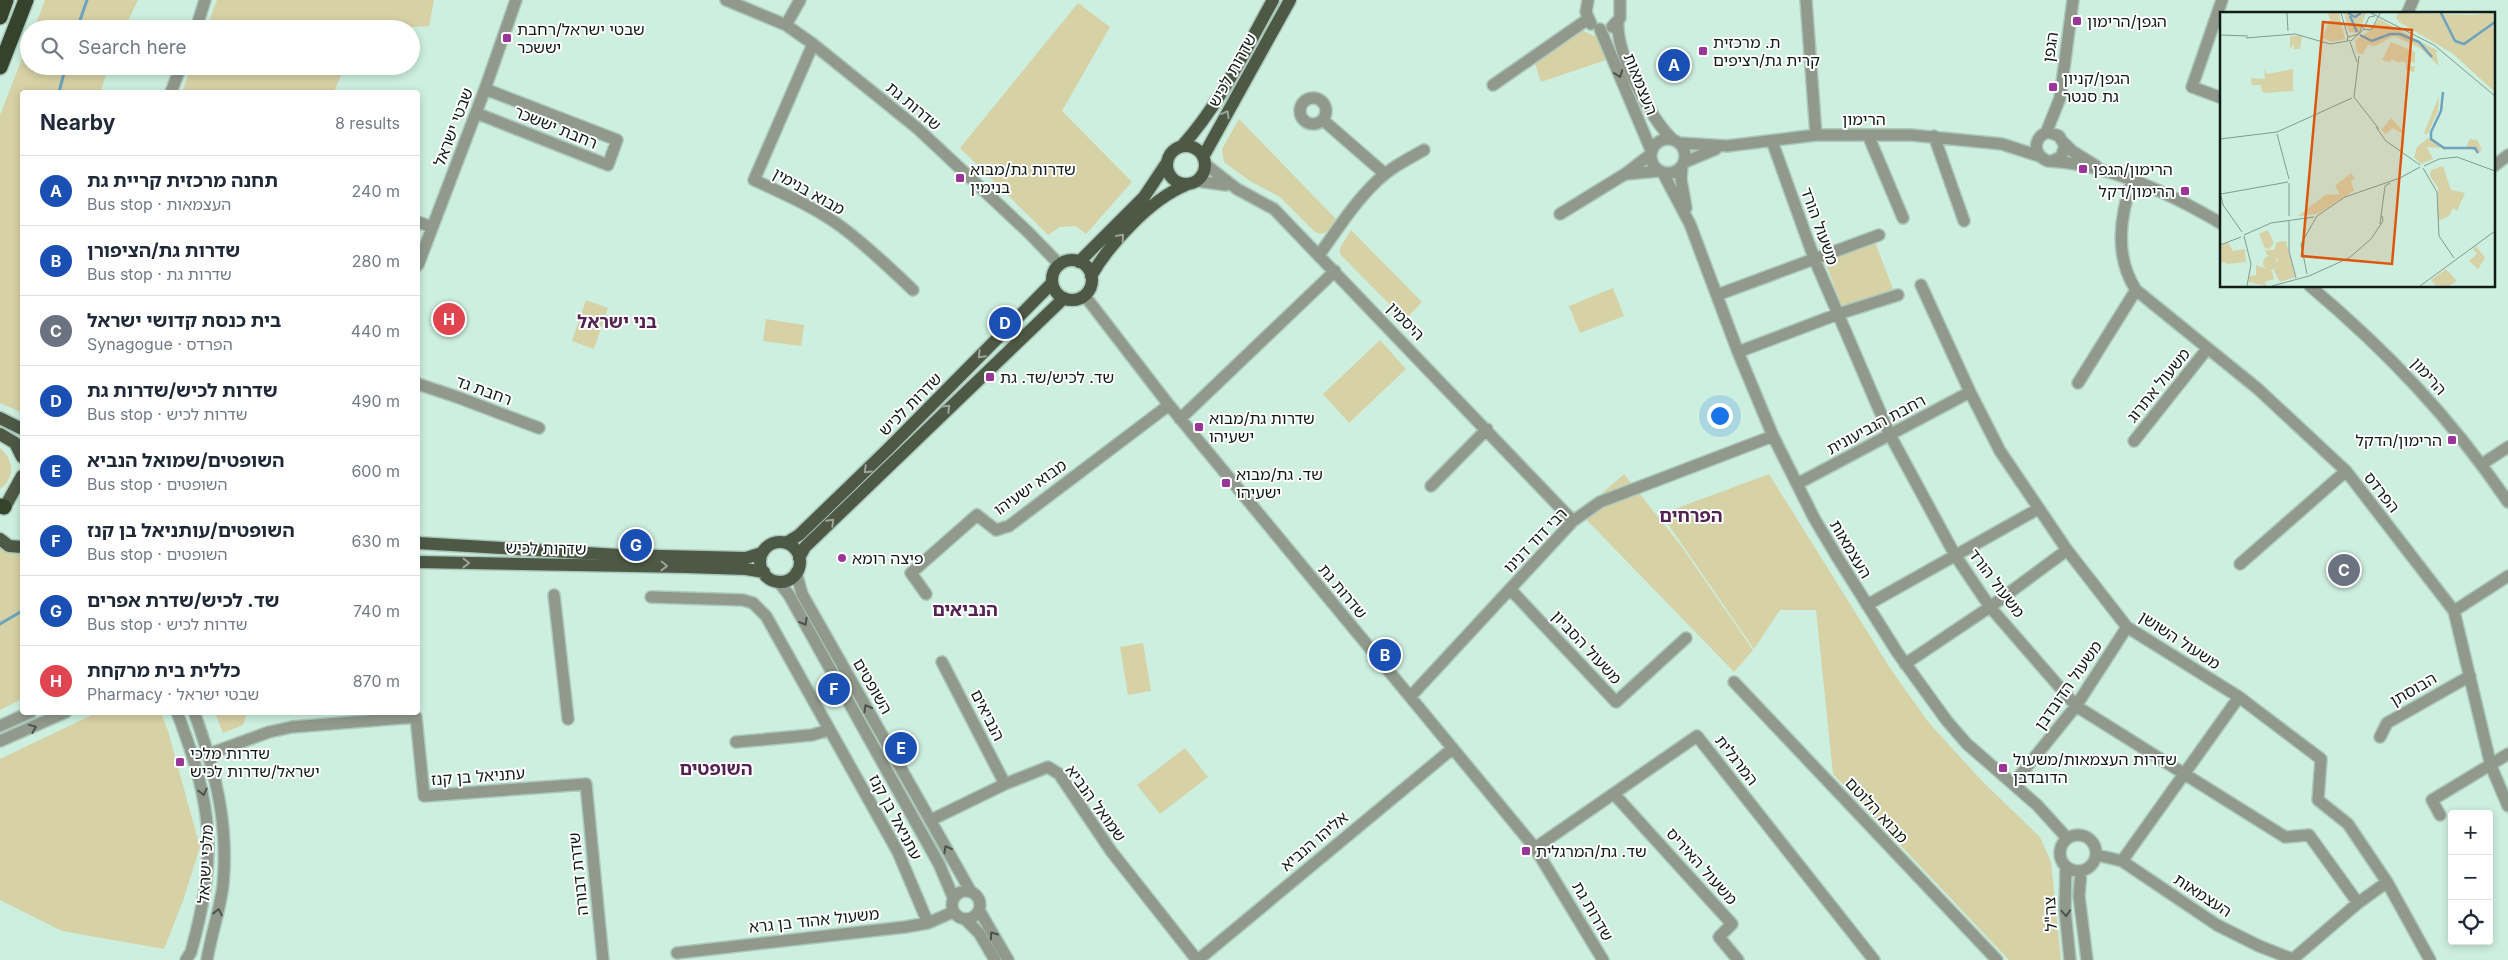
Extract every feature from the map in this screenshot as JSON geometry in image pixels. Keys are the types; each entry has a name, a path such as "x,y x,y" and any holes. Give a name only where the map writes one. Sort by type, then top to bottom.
{"highway":[{"path":"0,17 6,0"},
{"path":"0,67 26,0"}],"main road":[{"name":"שדרות לכיש","path":"1182,146 1200,127 1220,97 1273,0"},
{"name":"שדרות לכיש","path":"1204,160 1290,0"},
{"path":"1080,262 1144,197 1166,164 1171,152 1182,146 1195,148 1204,160 1204,170 1192,183 1164,195 1151,206 1119,239 1091,276"},
{"path":"1166,164 1167,170 1174,180 1192,183"},
{"path":"1073,260 1080,262 1085,265 1091,276 1091,287 1084,296 1074,300 1064,298 1054,289 1052,283 1055,270 1060,265 1073,260"},
{"name":"שדרות לכיש","path":"786,543 799,535 845,491 1052,283"},
{"name":"שדרות לכיש","path":"799,558 820,532 1064,298"},
{"path":"0,418 20,428"},
{"path":"0,434 15,443 20,453"},
{"path":"2,507 20,479"},
{"path":"2,507 20,502"},
{"path":"0,539 9,546 20,547"},
{"path":"775,542 786,543 796,550 799,558 796,572 788,579 778,581 770,578 764,572 760,563 762,553 775,542"},
{"name":"שדרות לכיש","path":"420,543 619,555 746,558 762,553"},
{"name":"שדרות לכיש","path":"420,562 686,567 746,569 764,572"}],"street":[{"path":"199,20 205,0"},
{"name":"שבטי ישראל","path":"420,260 485,89 516,0"},
{"name":"שדרות גת","path":"726,0 786,25 813,44 917,128 1028,232 1060,265"},
{"path":"786,25 800,0"},
{"name":"העצמאות","path":"1620,0 1622,12 1618,22 1618,38 1634,76 1657,121 1676,141"},
{"path":"1806,0 1816,135"},
{"name":"הגפן","path":"2063,140 2060,98 2073,0"},
{"path":"2220,97 2192,87 2222,0"},
{"path":"2408,12 2413,0"},
{"path":"1586,1 1588,20 1593,26 1600,29 1612,27 1618,22"},
{"path":"1493,85 1588,20"},
{"name":"העצמאות","path":"1600,29 1651,152"},
{"name":"מבוא בנימין","path":"813,44 754,180 792,197 842,227 874,253 913,290"},
{"path":"172,90 178,75"},
{"name":"רחבת יששכר","path":"476,113 608,165 616,140 485,89"},
{"name":"הגפן","path":"2042,136 2060,98"},
{"path":"1324,120 1385,174"},
{"path":"2104,170 2052,161 2039,156 2036,147 2042,136 2053,132 2075,154 2104,170 2132,180 2220,223"},
{"name":"הרימון","path":"1676,141 1727,146 1816,135 1934,136 2002,144 2039,156"},
{"path":"1868,135 1903,218"},
{"path":"1934,136 1964,221"},
{"name":"הרימון","path":"2002,144 2042,136"},
{"path":"1560,214 1625,174 1662,140 1676,141 1685,152 1683,164 1674,172 1625,174"},
{"path":"2052,161 2062,155 2063,140"},
{"name":"משעול הורד","path":"1772,141 1814,258 1890,435 1955,555 1990,606 2076,706 2285,837 2309,835 2358,903"},
{"name":"הרימון","path":"1683,164 1727,146"},
{"path":"1319,255 1359,201 1385,174 1424,150"},
{"path":"1651,152 1652,164 1661,172"},
{"path":"2496,164 2508,155"},
{"name":"היסמין","path":"1204,160 1237,188 1274,209 1487,429 1573,521"},
{"name":"העצמאות","path":"1683,164 1682,187 1690,224"},
{"name":"העצמאות","path":"1661,172 1690,224 1738,352 1773,436 1797,484 1867,606 1906,664 1967,744 2037,805 2067,838"},
{"name":"הפרדס","path":"2132,180 2123,214 2121,256 2127,275 2136,290 2258,389 2346,471 2454,611 2491,766 2508,806"},
{"name":"היסמין","path":"1192,183 1219,183 1237,188"},
{"path":"420,223 432,227"},
{"path":"1717,295 1879,235"},
{"path":"1180,418 1335,271"},
{"name":"משעול השושן","path":"1921,284 1970,392 2000,450 2066,550 2128,627 2239,697 2321,759 2318,800 2348,824 2387,882 2430,960"},
{"name":"הרימון","path":"2312,288 2346,316 2409,376 2482,464 2508,502"},
{"path":"2078,383 2136,290"},
{"path":"1738,352 1838,314 1898,294"},
{"name":"שדרות גת","path":"1084,296 1169,405 1535,848 1603,960"},
{"name":"משעול אתרוג","path":"2134,440 2207,349"},
{"name":"רחבת גד","path":"420,385 539,428"},
{"name":"רחבת הגביעונית","path":"1797,484 1970,392"},
{"name":"מבוא ישעיהו","path":"926,594 911,572 977,515 996,530 1009,526 1169,405"},
{"path":"1431,486 1487,429"},
{"name":"רבי דוד דנינו","path":"1411,696 1573,521 1600,502 1773,436"},
{"path":"2482,464 2508,446"},
{"path":"2240,564 2346,471"},
{"path":"1867,606 2038,509"},
{"path":"1906,664 1990,606 2066,550"},
{"name":"השופטים","path":"796,572 802,594 971,892"},
{"path":"2454,611 2508,576"},
{"name":"השופטים","path":"778,581 789,595 934,855 953,897"},
{"name":"משעול הסביון","path":"1510,589 1616,702 1686,638"},
{"path":"554,595 568,719"},
{"name":"עתניאל בן קנז","path":"651,597 743,600 758,606 766,616 898,852 928,923"},
{"name":"משעול הדובדבן","path":"2013,784 2076,706 2128,627"},
{"name":"הנביאים","path":"942,662 1005,784"},
{"name":"הבוסתן","path":"2380,737 2387,724 2470,676"},
{"name":"מבוא הלוטם","path":"1734,682 1997,960"},
{"path":"2122,860 2239,697"},
{"path":"0,726 24,715"},
{"path":"0,741 59,715"},
{"name":"מלכי ישראל","path":"178,715 199,775 205,801 209,840 206,894 191,952 186,960"},
{"name":"מלכי ישראל","path":"195,715 209,754 222,808 225,859 218,912 207,960"},
{"name":"עתניאל בן קנז","path":"209,754 260,735 292,727 416,717 424,796 586,784"},
{"path":"736,742 812,735 830,730"},
{"name":"המרגלית","path":"1535,848 1697,736 1874,960"},
{"name":"אליהו הנביא","path":"1197,960 1452,748"},
{"path":"2440,815 2432,800 2508,754"},
{"name":"שמואל הנביא","path":"931,820 1005,784 1048,766 1059,774 1111,851 1197,960"},
{"name":"שדרת דבורה","path":"586,784 603,960"},
{"name":"משעול האיריס","path":"1614,794 1732,924 1719,937 1738,960"},
{"path":"2081,834 2090,838 2095,846 2096,855 2093,864 2081,871 2066,866 2060,852 2067,838 2081,834"},
{"name":"העצמאות","path":"2096,855 2122,860 2217,924 2259,946 2294,960"},
{"name":"צה\"ל","path":"2066,866 2065,910 2070,960"},
{"name":"צה\"ל","path":"2081,871 2079,896 2087,960"},
{"path":"2294,960 2358,903 2387,882"},
{"path":"966,920 976,916 979,910 979,899 971,892 959,892 953,897 951,905 953,912 958,918 966,920 979,933 995,960"},
{"path":"979,910 1008,960"},
{"name":"משעול אהוד בן גרא","path":"677,953 928,923 953,912"}],"shaded area":[{"path":"45,0 138,0 128,20 37,20"},
{"path":"217,0 434,0 429,26 420,27 420,20 209,20"},
{"path":"1078,3 1110,27 1062,111 1132,182 1086,234 1076,226 1060,227 1048,235 960,148"},
{"path":"1579,29 1599,38 1609,59 1541,82 1534,61"},
{"path":"20,64 20,75 106,75 102,90 20,90 20,412 0,403 0,115"},
{"path":"189,75 341,75 335,90 183,90"},
{"path":"1239,119 1336,219 1327,232 1321,234 1315,232 1280,197 1250,181 1224,162 1222,149"},
{"path":"1351,230 1422,302 1405,320 1340,254 1340,248"},
{"path":"1875,242 1893,289 1843,309 1825,262"},
{"path":"1613,288 1624,316 1580,333 1569,306"},
{"path":"586,300 608,308 594,349 572,341"},
{"path":"766,319 804,325 801,346 763,341"},
{"path":"1380,340 1406,369 1349,423 1323,394"},
{"path":"0,448 8,458 11,474 9,480 0,489"},
{"path":"1624,474 1682,547 1753,650 1734,672 1580,513"},
{"path":"1769,474 1890,668 1929,723 1983,782 2040,837 2051,862 2061,960 2009,960 1833,774 1816,610 1780,610 1754,649 1661,514"},
{"path":"0,546 10,552 20,554 20,700 0,710"},
{"path":"1143,643 1151,691 1128,695 1120,647"},
{"path":"92,715 162,715 168,731 200,847 183,901 164,949 62,931 0,900 0,759"},
{"path":"216,715 246,715 243,725 223,733"},
{"path":"1185,748 1208,777 1160,814 1137,785"}],"waterway":[{"path":"80,20 87,0"},
{"path":"60,90 64,75"},
{"path":"0,624 20,612"}],"place":[{"name":"הגפן/הרימון","path":"2077,21"},
{"name":"שבטי ישראל/רחבת יששכר","path":"507,38"},
{"name":"ת. מרכזית קרית גת/רציפים","path":"1703,51"},
{"name":"תחנה מרכזית קריית גת","path":"1674,65"},
{"name":"הגפן/קניון גת סנטר","path":"2053,87"},
{"name":"הרימון/הגפן","path":"2083,169"},
{"name":"שדרות גת/מבוא בנימין","path":"960,178"},
{"name":"הרימון/דקל","path":"2185,191"},
{"name":"כללית בית מרקחת","path":"449,319"},
{"name":"שדרות לכיש/שדרות גת","path":"1005,323"},
{"name":"שד. לכיש/שד. גת","path":"990,377"},
{"name":"שדרות גת/מבוא ישעיהו","path":"1199,427"},
{"name":"הרימון/הדקל","path":"2452,440"},
{"name":"שד. גת/מבוא ישעיהו","path":"1226,483"},
{"name":"שד. לכיש/שדרת אפרים","path":"636,545"},
{"name":"פיצה רומא","path":"842,558"},
{"name":"בית כנסת קדושי ישראל","path":"2344,570"},
{"name":"שדרות גת/הציפורן","path":"1385,655"},
{"name":"השופטים/עותניאל בן קנז","path":"834,689"},
{"name":"השופטים/שמואל הנביא","path":"901,748"},
{"name":"שדרות מלכי ישראל/שדרות לכיש","path":"180,762"},
{"name":"שדרות העצמאות/משעול הדובדבן","path":"2003,768"},
{"name":"שד. גת/המרגלית","path":"1526,851"}],"district":[{"name":"בני ישראל","path":"617,321"},
{"name":"הפרחים","path":"1691,515"},
{"name":"הנביאים","path":"965,609"},
{"name":"השופטים","path":"716,768"}]}
